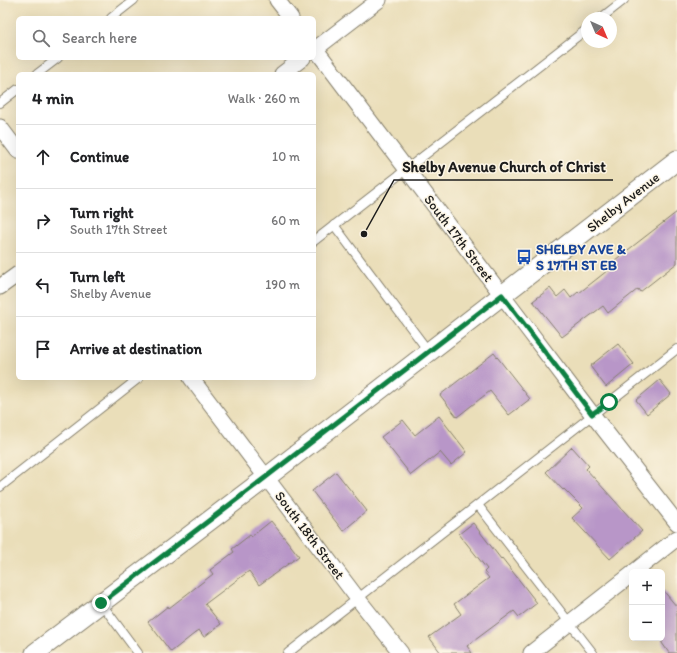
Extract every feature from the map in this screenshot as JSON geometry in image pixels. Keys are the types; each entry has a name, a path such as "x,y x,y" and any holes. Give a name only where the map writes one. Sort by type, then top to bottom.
{"street":[{"path":"277,0 289,16"},
{"path":"316,47 379,0"},
{"name":"South 17th Street","path":"316,51 592,414 677,523"},
{"path":"285,72 300,60"},
{"path":"0,127 16,148"},
{"name":"Shelby Avenue","path":"35,653 429,352 677,160"},
{"path":"0,287 16,275"},
{"name":"South 18th Street","path":"193,380 358,599 401,653"},
{"path":"638,569 677,538"},
{"path":"531,653 629,576"}],"lane":[{"path":"114,16 134,0"},
{"path":"609,12 624,0"},
{"path":"316,239 581,34"},
{"path":"40,72 55,60"},
{"path":"0,103 16,91"},
{"path":"334,225 429,352"},
{"path":"288,653 677,349"},
{"path":"0,487 136,380"},
{"path":"478,504 593,653"},
{"path":"101,603 138,653"}],"building":[{"path":"677,212 677,263 640,292 638,289 608,313 603,306 562,337 533,301 550,288 557,297 565,290 571,298 617,263 615,260"},
{"path":"618,344 634,364 606,387 590,366"},
{"path":"494,353 530,399 509,415 490,391 457,417 440,395"},
{"path":"660,380 671,394 647,414 636,400"},
{"path":"439,416 467,452 451,465 440,452 411,475 381,437 403,420 415,435"},
{"path":"572,447 589,466 586,469 642,531 610,559 572,518 583,508 546,472"},
{"path":"336,472 367,511 343,531 312,491"},
{"path":"271,521 299,556 259,585 249,571 205,604 221,624 204,637 199,630 171,652 148,622 168,606 169,608 213,574 210,570 234,552 232,549 250,535 251,537"},
{"path":"473,523 537,603 519,617 514,611 467,646 472,653 441,653 429,637 461,614 454,604 489,578 484,572 487,569 459,534"},
{"path":"665,593 677,607 677,653 669,653 662,641 665,641"}],"place":[{"name":"Shelby Avenue Church of Christ","path":"364,234"},
{"name":"SHELBY AVE & S 17TH ST EB","path":"524,257"}],"route":[{"path":"101,603 502,295 592,414 609,402"}]}
